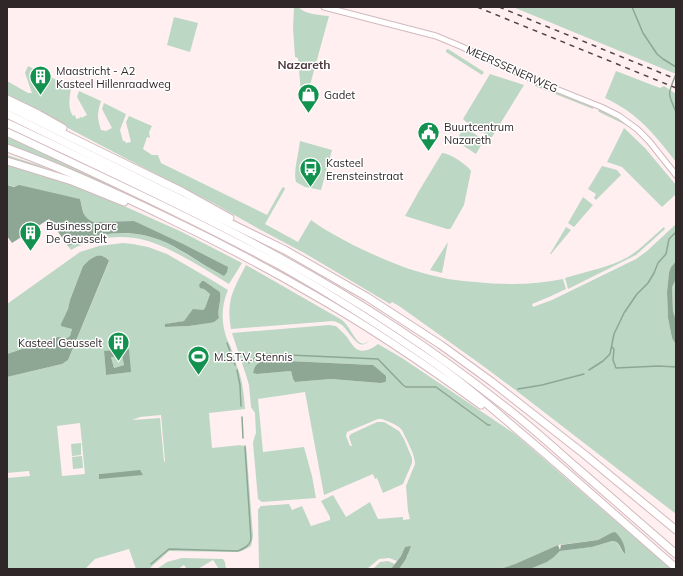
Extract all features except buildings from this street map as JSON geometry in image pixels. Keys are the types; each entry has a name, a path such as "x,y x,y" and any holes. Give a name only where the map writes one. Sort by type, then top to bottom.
{"highway":[{"path":"7,99 38,114 77,136 83,144"},
{"path":"7,106 202,202 253,234"},
{"path":"7,114 265,239 367,297 441,345 492,382 584,454 676,530"},
{"path":"7,123 187,209 250,241 369,310 424,346 470,379 520,419 676,554"},
{"path":"7,132 246,248 255,257"},
{"path":"7,148 28,155 108,189 242,255 255,257 288,271 326,292 401,341 465,386 560,466 676,568"},
{"path":"7,153 54,166"},
{"path":"7,161 72,181 124,201 172,223 185,226"},
{"path":"644,503 676,526"},
{"path":"649,530 676,549"}],"street":[{"name":"MEERSSENERWEG","path":"324,7 436,36 531,79 601,107 619,116 637,129 649,141 676,174"}],"shaded area":[{"path":"294,7 312,14 329,16 307,96 301,93 298,58 295,57 293,28"},
{"path":"513,7 676,7 676,74 588,38"},
{"path":"174,17 198,23 190,52 167,45"},
{"path":"448,49 484,72 482,75 446,52"},
{"path":"28,66 71,87 69,102 70,109 73,116 75,115 76,119 80,118 80,116 81,118 87,115 77,97 79,91 101,101 98,116 101,130 106,131 112,128 102,109 104,103 126,114 120,130 123,141 126,143 131,142 126,122 129,116 152,126 149,132 150,138 147,137 143,149 152,155 158,155 161,163 267,215 284,187 285,189 265,224 298,242 311,220 353,245 395,264 444,278 497,284 519,284 563,279 566,289 532,304 533,307 552,300 636,259 647,251 676,224 676,261 669,272 667,292 668,318 672,338 676,345 676,514 518,392 399,306 392,302 390,304 306,254 213,203 7,96 7,81 28,93 32,93 25,73"},
{"path":"616,71 660,88 664,86 676,94 676,162 653,134 637,118 617,104 605,98"},
{"path":"490,74 524,85 492,137 463,119"},
{"path":"536,83 594,107 593,109 535,86"},
{"path":"600,109 630,127 599,112 598,111"},
{"path":"464,127 484,140 476,154 456,141"},
{"path":"624,128 645,148 676,185 676,196 675,195 662,207 622,167 607,162"},
{"path":"7,135 85,172 126,194 7,145"},
{"path":"300,141 332,150 321,190 305,187 296,182 295,178"},
{"path":"442,153 458,160 471,171 464,205 450,229 405,216"},
{"path":"7,155 38,165 75,180 7,159"},
{"path":"7,164 71,184 106,198 182,232 242,263 229,284 200,266 148,241 129,237 98,239 71,250 68,246 90,237 101,235 125,233 148,236 177,248 223,276 134,221 94,222 86,219 80,199 7,185"},
{"path":"602,166 617,170 621,175 596,200 594,198 596,194 588,189"},
{"path":"7,185 14,187 19,185 80,199 85,216 94,222 134,221 228,267 227,272 224,276 167,243 149,236 137,234 113,233 90,237 68,246 49,219 12,243 7,236"},
{"path":"583,197 593,205 574,227 568,223"},
{"path":"566,227 571,230 550,254"},
{"path":"664,227 665,229 636,255 568,289 565,278 621,261 642,247"},
{"path":"448,242 442,273 430,270"},
{"path":"123,243 148,247 167,254 228,290 223,308 224,327 240,377 245,409 209,413 212,448 246,445 253,536 251,546 242,551 169,551 149,569 136,569 129,549 95,559 85,569 7,569 7,478 30,476 29,471 7,473 7,377 62,364 68,360 109,262 103,256 96,256 83,266 61,325 72,329 70,336 67,338 58,337 7,354 7,304 80,252 99,246","holes":["204,281 220,292 219,318 210,323 165,327 166,324 184,321 203,310 210,294 204,289","129,349 130,372 106,375 104,351 111,357 114,368 124,365 122,356 119,356 118,350","161,415 164,462 160,418 132,420 140,417","80,423 85,474 62,476 57,426"]},
{"path":"96,256 103,256 109,261 68,360 62,364 7,377 7,354 58,337 67,338 70,336 72,329 61,326 61,324 68,309 83,266"},
{"path":"676,261 676,279 672,287 673,312 676,320 676,345 672,338 668,318 667,292 669,272"},
{"path":"246,265 342,320 358,342 364,344 367,342 363,345 355,341 342,325 333,321 231,329 229,310 237,281"},
{"path":"676,279 676,320 673,313 672,287"},
{"path":"202,281 220,292 219,318 210,323 165,327 165,324 184,321 193,309 203,310 205,308 210,294 204,289 200,288 199,285"},
{"path":"329,325 336,326 358,350 364,351 378,344 402,358 515,434 671,569 530,569 547,562 560,551 592,547 612,541 617,543 625,554 625,550 611,533 598,540 558,545 500,569 399,569 408,555 405,547 397,561 389,558 379,559 367,569 259,569 258,510 261,506 289,504 292,510 302,506 311,526 330,520 330,517 321,501 333,495 346,517 370,502 378,519 403,517 403,520 410,519 406,486 415,464 415,460 402,430 394,424 378,419 347,432 346,436 350,446 352,446 349,437 351,434 377,422 384,422 399,431 412,458 412,463 403,484 383,493 377,478 375,479 373,474 324,495 305,392 258,399 263,452 304,447 316,498 262,502 258,499 253,443 256,434 255,413 251,407 249,385 232,333","holes":["267,360 373,365 380,383 331,379 295,382 291,371 257,374 253,373 257,364"]},
{"path":"129,349 131,372 106,375 104,351","holes":["122,356 124,365 114,368 111,357"]},
{"path":"267,360 373,365 386,376 386,381 380,383 331,379 295,382 291,371 257,374 253,373 257,364"},
{"path":"81,443 81,455 72,456 71,444"},
{"path":"82,456 83,468 73,469 72,457"},
{"path":"140,470 143,475 99,479 99,474"},
{"path":"615,532 623,542 625,554 617,542 612,541 592,547 560,551 547,562 530,569 500,569 558,545 560,550 561,545 598,540"},
{"path":"411,546 406,559 399,569 391,569 401,556 405,547"},
{"path":"182,558 223,559 226,569 219,569 213,560 198,569 187,569 184,565 178,569 157,569 167,562"},
{"path":"388,561 395,564 391,569 373,569 380,562"}],"waterway":[{"path":"632,7 643,33 657,54 676,67"},
{"path":"676,74 670,90 671,100 676,112"},
{"path":"589,370 603,361 610,354 614,334 624,313 637,294 648,283 658,263 666,254 669,239 676,232"},
{"path":"227,343 235,365"},
{"path":"612,347 614,349 613,360 616,368 659,366 676,367"},
{"path":"249,363 256,357 267,354 378,359 406,387 436,387 490,425"},
{"path":"237,370 240,385 241,406"},
{"path":"518,389 542,385 584,374"},
{"path":"242,417 243,438"},
{"path":"151,564 169,549 238,551 249,543 251,539 245,447"}],"railway":[{"path":"477,7 676,88"},
{"path":"499,7 676,79"}],"place":[{"name":"Maastricht - A2 Kasteel Hillenraadweg","path":"41,96"},
{"name":"Gadet","path":"309,114"},
{"name":"Buurtcentrum Nazareth","path":"428,152"},
{"name":"Kasteel Erensteinstraat","path":"311,188"},
{"name":"Business parc De Geusselt","path":"30,252"},
{"name":"Kasteel Geusselt","path":"118,362"},
{"name":"M.S.T.V. Stennis","path":"198,376"}],"district":[{"name":"Nazareth","path":"304,64"}]}
